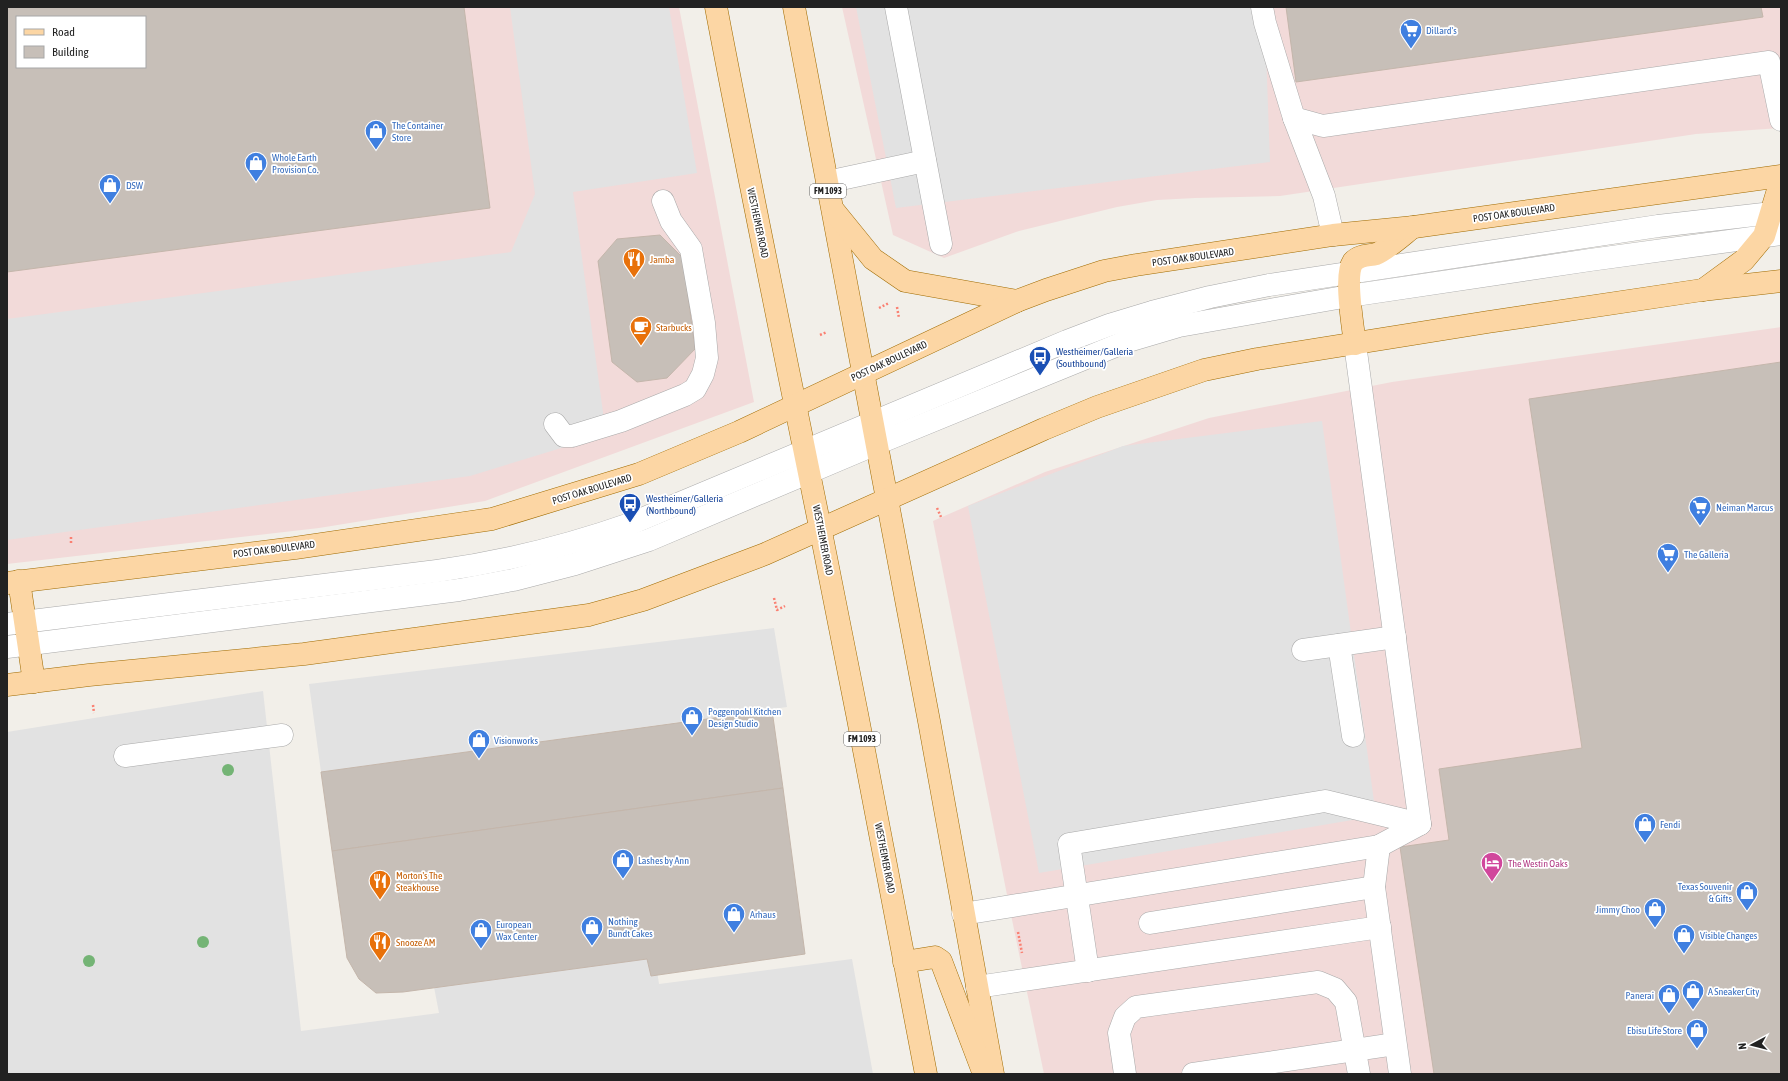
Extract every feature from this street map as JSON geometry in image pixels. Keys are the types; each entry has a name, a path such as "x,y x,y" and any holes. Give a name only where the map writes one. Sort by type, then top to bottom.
{"main road":[{"name":"WESTHEIMER ROAD","path":"716,7 743,149 821,529 926,1074"},
{"name":"FM 1093","path":"794,7 993,1074"},
{"name":"POST OAK BOULEVARD","path":"13,582 295,548 492,519 639,474 738,432 1017,301 1104,271 1333,235 1414,227 1781,176"},
{"path":"1702,290 1744,260 1773,235 1781,180"},
{"path":"832,209 873,259 905,281 1017,301"},
{"path":"1355,344 1349,296 1350,273 1353,262 1362,256 1377,254 1414,227"},
{"path":"7,685 89,675 304,654 589,615 643,600 765,554 887,501 1044,429 1097,407 1204,370 1250,360 1488,322 1702,290 1781,282"},
{"path":"13,582 16,623 28,645 34,682"},
{"path":"904,962 935,957 941,961 984,1074"}],"lane":[{"path":"896,7 941,244"},
{"path":"1262,7 1265,23 1294,118 1324,196 1333,235"},
{"path":"1294,118 1323,126 1775,58 1781,120"},
{"path":"827,182 925,161"},
{"path":"555,424 564,436 572,436 621,421 695,389 703,374 707,358 706,344 691,249 672,221 663,201"},
{"path":"16,623 437,571 478,565 527,555 581,541 630,524 1067,341 1152,312 1210,297 1269,285 1658,226 1776,212"},
{"path":"7,648 459,590 513,580 575,564 649,540 876,444 1125,342 1179,326 1222,317 1349,296 1582,261 1773,235"},
{"path":"1355,344 1420,824"},
{"path":"1303,650 1395,637"},
{"path":"1339,645 1353,736"},
{"path":"125,756 282,735"},
{"path":"1088,971 1069,844 1325,801 1420,824"},
{"path":"963,914 1379,846 1420,824"},
{"path":"1379,846 1374,887 1400,1074"},
{"path":"1150,923 1374,887"},
{"path":"977,987 1380,927"},
{"path":"1125,1074 1120,1033 1125,1017 1136,1007 1318,982 1335,989 1346,1002 1359,1074"},
{"path":"1193,1074 1395,1044"}],"path":[{"path":"820,335 830,331"},
{"path":"936,506 941,516"},
{"path":"71,537 71,543"},
{"path":"774,598 777,610 785,606"},
{"path":"93,705 94,713"},
{"path":"1017,930 1023,957"}],"shaded area":[{"path":"7,7 679,7 754,402 485,501 319,528 7,564"},
{"path":"510,7 669,7 697,173 573,192 605,427 594,438 470,476 7,540 7,319 511,252 535,194"},
{"path":"842,7 1781,7 1781,128 1696,134 1280,196 1157,200 1117,207 1019,231 944,258 893,235"},
{"path":"856,7 1262,7 1265,23 1270,162 896,208"},
{"path":"1781,327 1781,1074 1044,1074 933,521 1045,472 1209,418 1392,382"},
{"path":"1322,421 1376,816 1039,873 968,506 1123,446"},
{"path":"774,628 787,707 321,772 309,684"},
{"path":"263,691 301,1031 439,1013 434,987 655,957 659,984 852,959 873,1074 7,1074 7,732"}],"building":[{"path":"7,7 464,7 490,208 7,272"},
{"name":"Dillard's","path":"1286,7 1761,7 1763,17 1296,82"},
{"path":"660,235 683,258 695,349 667,378 637,382 612,362 598,261 617,239"},
{"name":"The Galleria","path":"1781,362 1781,1074 1434,1074 1400,847 1449,840 1439,769 1582,748 1529,399"},
{"path":"772,710 783,788 332,851 321,772"},
{"path":"783,788 805,954 651,976 647,959 403,992 376,993 359,979 347,958 332,851"}],"place":[{"name":"Dillard's","path":"1411,50"},
{"name":"The Container Store","path":"376,150"},
{"name":"Whole Earth Provision Co.","path":"256,182"},
{"name":"DSW","path":"110,204"},
{"name":"Jamba","path":"634,278"},
{"name":"Starbucks","path":"641,346"},
{"name":"Westheimer/Galleria (Southbound)","path":"1040,376"},
{"name":"Westheimer/Galleria (Northbound)","path":"630,524"},
{"name":"Neiman Marcus","path":"1700,526"},
{"name":"The Galleria","path":"1668,574"},
{"name":"Poggenpohl Kitchen Design Studio","path":"692,736"},
{"name":"Visionworks","path":"479,760"},
{"name":"Fendi","path":"1645,844"},
{"name":"Lashes by Ann","path":"623,880"},
{"name":"The Westin Oaks","path":"1492,882"},
{"name":"Morton's The Steakhouse","path":"380,900"},
{"name":"Texas Souvenir & Gifts","path":"1747,912"},
{"name":"Jimmy Choo","path":"1655,928"},
{"name":"Arhaus","path":"734,934"},
{"name":"Nothing Bundt Cakes","path":"592,946"},
{"name":"European Wax Center","path":"481,950"},
{"name":"Visible Changes","path":"1684,954"},
{"name":"Snooze AM","path":"380,962"},
{"name":"A Sneaker City","path":"1693,1010"},
{"name":"Panerai","path":"1669,1014"},
{"name":"Ebisu Life Store","path":"1697,1050"}]}
